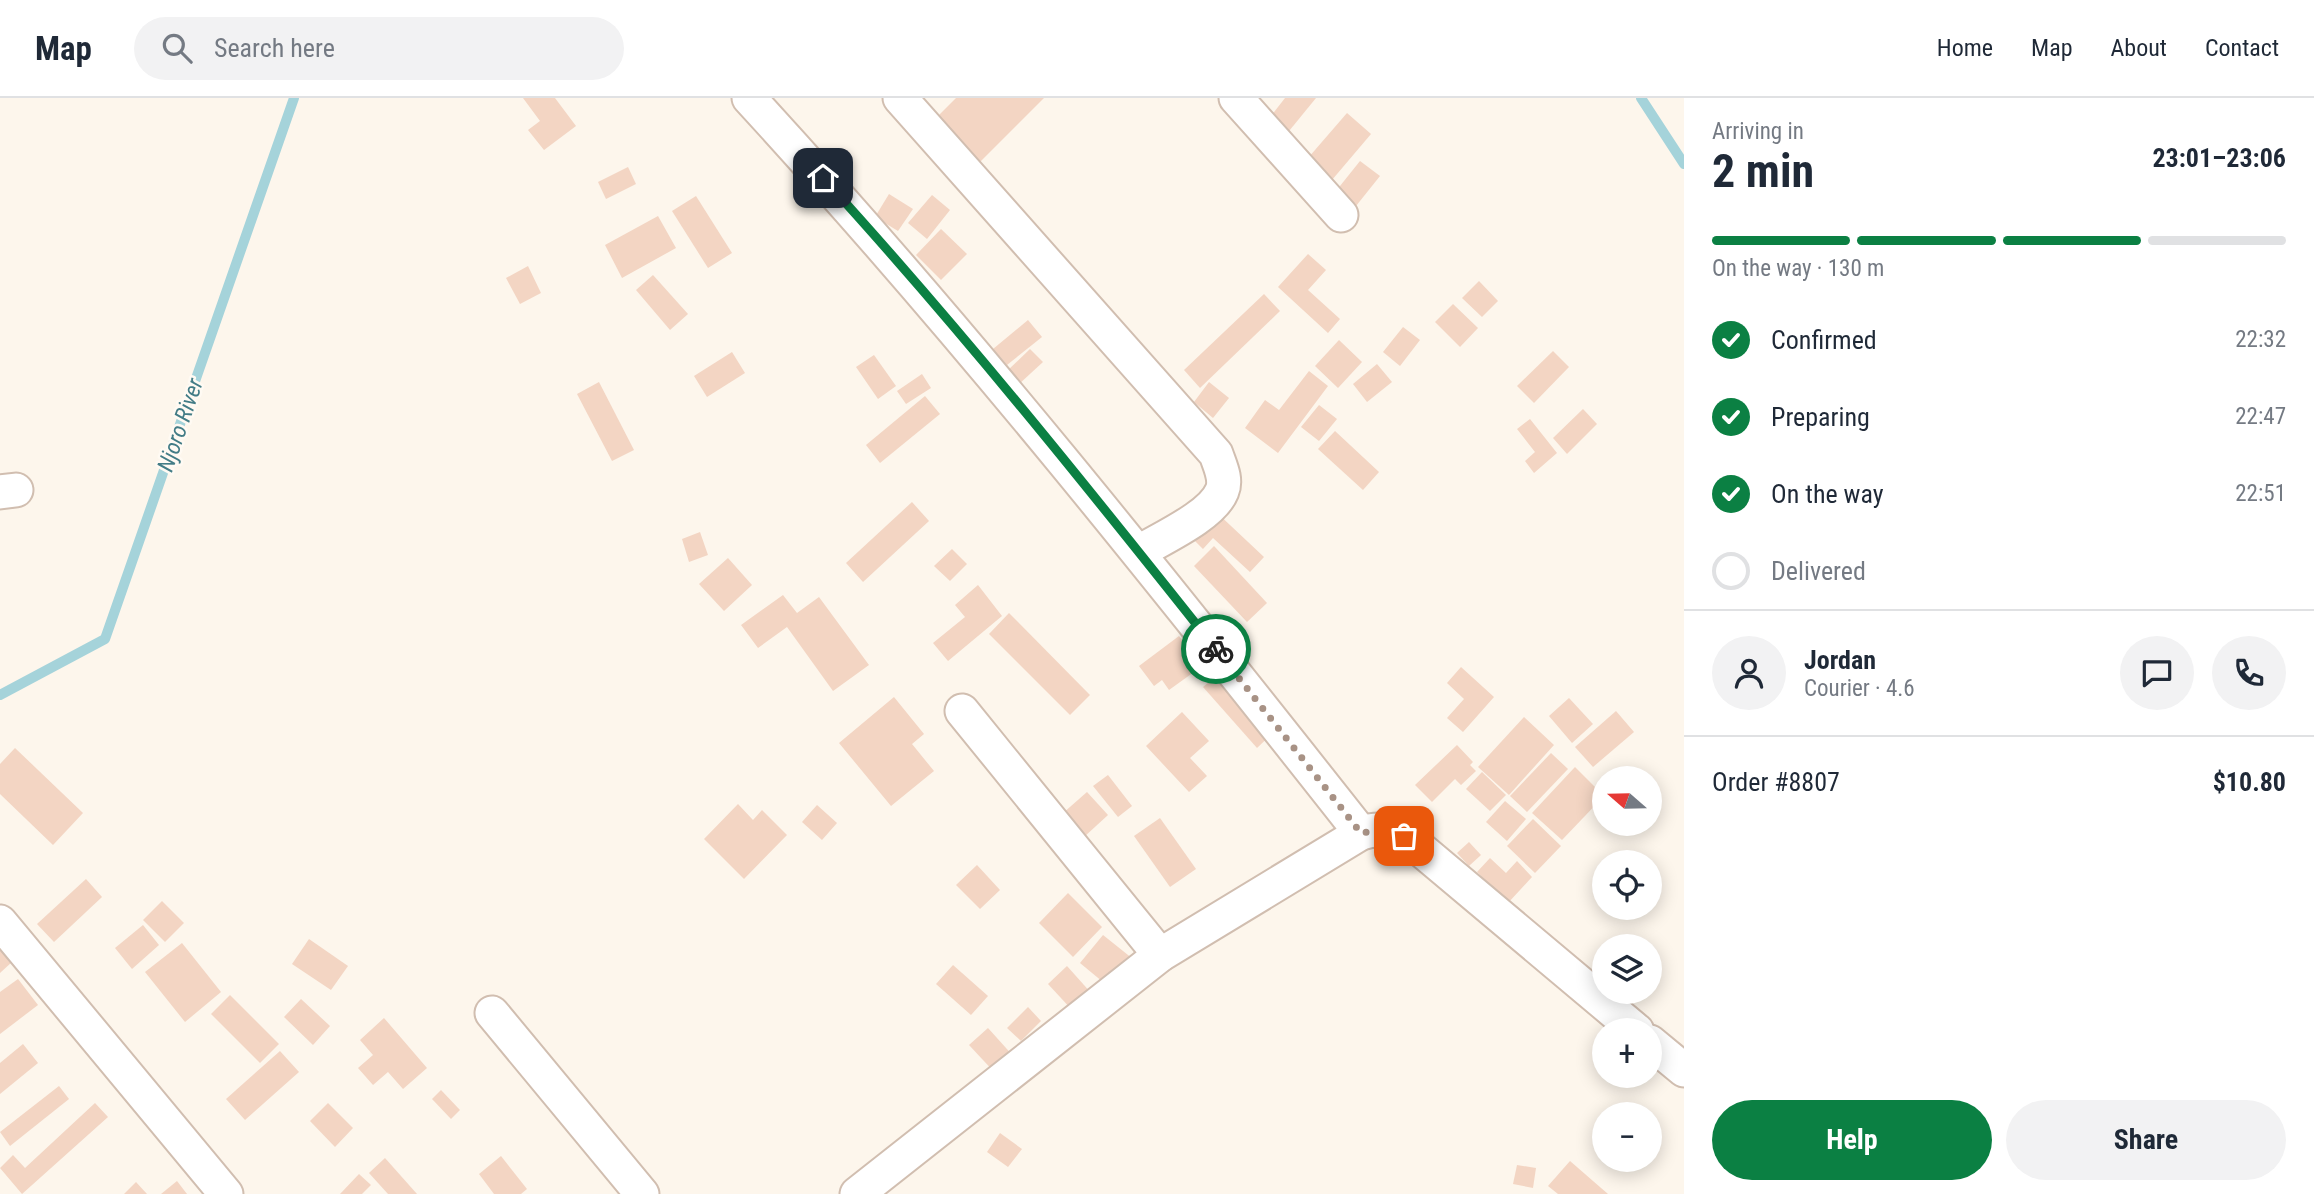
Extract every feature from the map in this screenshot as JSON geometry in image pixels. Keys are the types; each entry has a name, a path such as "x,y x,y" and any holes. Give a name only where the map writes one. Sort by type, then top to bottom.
{"street":[{"path":"749,98 878,238 1139,551 1361,833"},
{"path":"900,98 1216,454 1223,474 1222,491 1205,513 1139,551"},
{"path":"1237,98 1341,215"},
{"path":"962,711 1160,955"},
{"path":"857,1194 1160,955 1361,833 1383,830 1404,836 1621,1018"},
{"path":"0,922 226,1194"},
{"path":"492,1013 642,1194"},
{"path":"1662,1052 1684,1070"}],"building":[{"path":"523,98 555,98 576,126 544,150 528,130 540,121"},
{"path":"956,98 1044,98 976,166 933,121"},
{"path":"1285,98 1316,98 1285,136 1267,121"},
{"path":"1347,113 1371,134 1326,187 1302,165"},
{"path":"1360,161 1380,176 1356,206 1336,191"},
{"path":"628,167 636,184 606,199 598,182"},
{"path":"889,194 913,209 898,231 875,217"},
{"path":"932,195 950,210 927,239 908,223"},
{"path":"696,196 732,253 708,268 672,211"},
{"path":"658,216 676,248 622,278 605,245"},
{"path":"941,229 967,254 941,280 916,255"},
{"path":"1308,254 1326,270 1308,290 1340,319 1328,333 1278,287"},
{"path":"528,266 541,293 520,304 506,278"},
{"path":"653,275 688,314 670,330 636,290"},
{"path":"1479,281 1498,301 1482,317 1462,298"},
{"path":"1264,294 1280,311 1200,388 1184,370"},
{"path":"1453,304 1478,328 1460,347 1435,322"},
{"path":"1028,320 1042,337 1007,365 993,349"},
{"path":"1403,327 1420,340 1400,366 1383,352"},
{"path":"1339,340 1362,362 1338,388 1315,366"},
{"path":"1030,349 1043,362 1018,385 1006,372"},
{"path":"1553,351 1569,367 1534,403 1517,386"},
{"path":"732,352 745,373 707,397 694,376"},
{"path":"874,355 896,386 878,399 856,367"},
{"path":"1377,364 1392,382 1367,402 1353,384"},
{"path":"1309,371 1328,386 1278,453 1245,428 1265,400 1279,410"},
{"path":"922,374 931,388 906,404 897,391"},
{"path":"599,382 634,450 612,461 577,394"},
{"path":"1209,382 1229,398 1213,418 1194,402"},
{"path":"925,396 940,414 880,463 866,445"},
{"path":"1319,405 1337,419 1319,441 1301,427"},
{"path":"1583,409 1597,424 1567,454 1553,438"},
{"path":"1530,419 1557,453 1534,473 1525,461 1535,452 1517,429"},
{"path":"1335,431 1379,472 1363,490 1318,449"},
{"path":"912,502 929,521 863,582 846,563"},
{"path":"1214,510 1264,557 1250,572 1213,538 1203,549 1190,536"},
{"path":"700,532 708,555 689,562 682,539"},
{"path":"1214,546 1267,603 1247,622 1194,566"},
{"path":"952,549 967,564 950,581 934,566"},
{"path":"728,558 752,585 724,611 699,584"},
{"path":"978,585 1002,616 948,661 933,643 965,617 955,605"},
{"path":"783,595 797,613 819,597 869,665 833,691 787,627 758,648 741,625"},
{"path":"1009,613 1090,695 1070,715 989,634"},
{"path":"1179,636 1193,654 1185,660 1194,672 1169,690 1162,680 1154,686 1139,666"},
{"path":"1461,667 1494,697 1463,732 1447,718 1464,699 1447,683"},
{"path":"1223,670 1276,730 1257,748 1203,687"},
{"path":"894,697 924,734 912,744 934,771 891,806 839,743"},
{"path":"1569,698 1593,724 1572,743 1549,716"},
{"path":"1616,711 1634,732 1594,766 1575,747"},
{"path":"1182,712 1209,741 1190,758 1207,776 1189,792 1146,746"},
{"path":"1524,717 1554,745 1509,795 1478,767"},
{"path":"1457,745 1473,762 1470,765 1476,771 1461,785 1455,779 1432,802 1415,785"},
{"path":"15,748 83,813 53,845 0,794 0,764"},
{"path":"1551,753 1568,769 1527,812 1510,796"},
{"path":"1575,767 1592,784 1592,809 1562,840 1532,813"},
{"path":"1482,772 1506,795 1490,811 1466,789"},
{"path":"1108,775 1132,806 1118,817 1093,786"},
{"path":"1087,792 1108,815 1084,837 1062,814"},
{"path":"1505,801 1526,819 1507,841 1486,822"},
{"path":"738,804 753,820 762,810 787,835 744,879 704,839"},
{"path":"817,805 837,823 822,840 802,822"},
{"path":"1160,818 1196,869 1170,887 1134,836"},
{"path":"1533,819 1561,846 1535,873 1507,846"},
{"path":"1469,842 1481,855 1469,866 1457,853"},
{"path":"1490,858 1506,873 1517,861 1532,877 1508,903 1477,872"},
{"path":"977,865 1000,890 980,909 956,885"},
{"path":"86,879 102,897 54,942 37,924"},
{"path":"1068,893 1102,927 1073,957 1039,923"},
{"path":"162,901 184,923 165,942 143,920"},
{"path":"143,925 159,945 132,969 115,948"},
{"path":"1103,935 1133,959 1109,987 1080,963"},
{"path":"309,939 348,966 331,990 292,964"},
{"path":"182,943 221,992 185,1022 145,972"},
{"path":"0,947 12,962 0,973"},
{"path":"953,965 988,996 971,1015 936,984"},
{"path":"1067,966 1092,994 1073,1011 1048,984"},
{"path":"18,979 38,1005 0,1034 0,992"},
{"path":"230,995 279,1044 260,1063 211,1014"},
{"path":"301,999 330,1026 313,1045 284,1017"},
{"path":"1028,1007 1041,1021 1021,1041 1007,1028"},
{"path":"384,1018 427,1068 403,1089 388,1072 373,1085 358,1068 373,1055 360,1040"},
{"path":"988,1028 1015,1058 997,1075 969,1045"},
{"path":"23,1044 38,1063 0,1094 0,1063"},
{"path":"280,1051 299,1072 245,1120 226,1099"},
{"path":"59,1086 69,1099 10,1146 0,1132"},
{"path":"441,1090 460,1110 451,1119 432,1099"},
{"path":"95,1103 108,1117 22,1194 0,1168 13,1155 25,1168"},
{"path":"328,1103 353,1128 335,1147 310,1121"},
{"path":"1000,1133 1022,1149 1008,1167 987,1152"},
{"path":"501,1156 527,1189 521,1194 494,1194 479,1174"},
{"path":"385,1158 417,1194 388,1194 369,1173"},
{"path":"1570,1161 1608,1194 1558,1194 1548,1186"},
{"path":"1517,1165 1536,1168 1533,1188 1513,1184"},
{"path":"359,1174 371,1185 362,1194 340,1194"},
{"path":"177,1181 187,1194 161,1194"},
{"path":"136,1182 147,1194 124,1194"}],"waterway":[{"name":"Njoro River","path":"0,695 105,639 294,98"},
{"name":"Njoro River","path":"1641,98 1684,164"}],"way so far":[{"path":"1216,649 1361,833 1383,830 1404,836"}],"route":[{"path":"823,178 878,238 1139,551 1216,649"}]}
